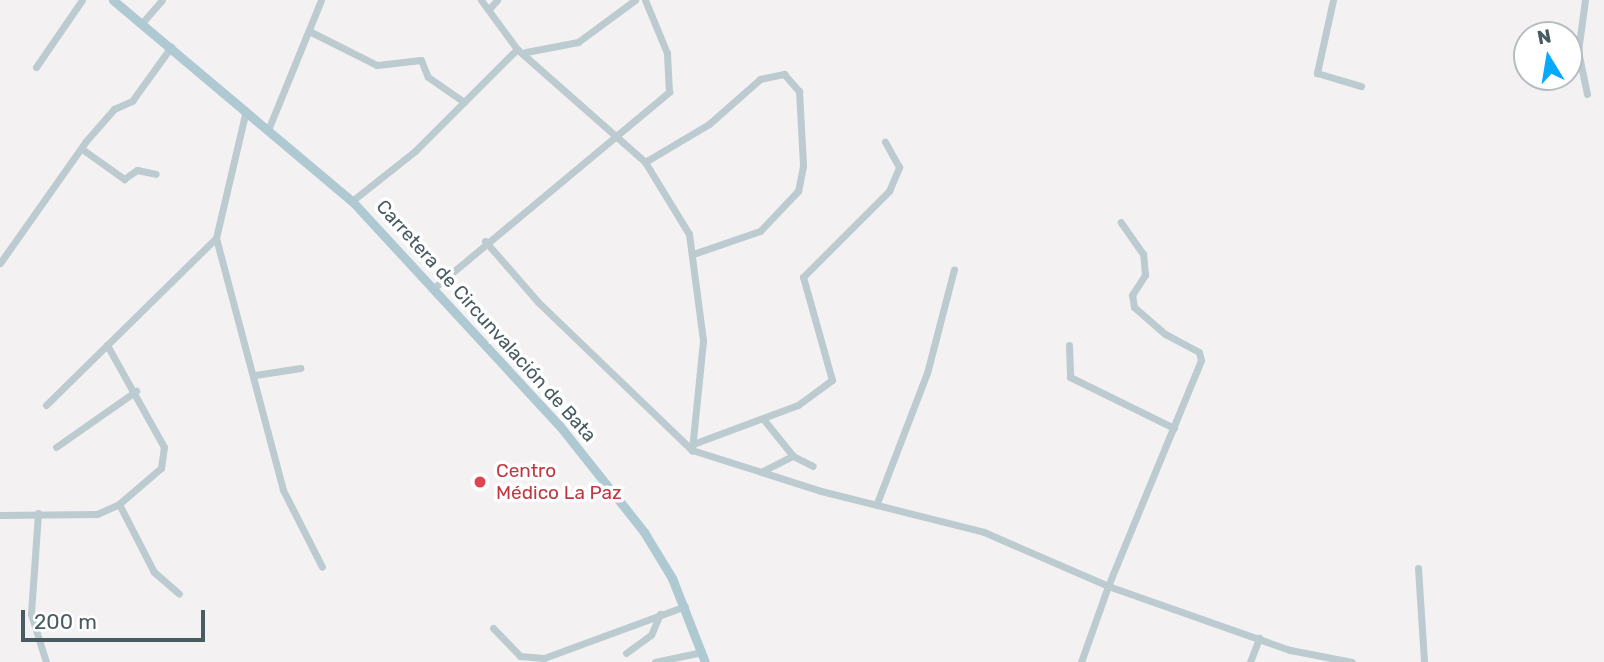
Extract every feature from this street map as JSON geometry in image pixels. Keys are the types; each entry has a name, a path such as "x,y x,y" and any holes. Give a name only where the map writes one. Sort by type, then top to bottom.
{"main road":[{"name":"Carretera de Circunvalación de Bata","path":"113,0 352,201 435,287 625,504 685,606 705,662"}],"street":[{"path":"36,67 82,0"},
{"path":"142,23 162,0"},
{"path":"268,130 321,0"},
{"path":"481,0 519,50 617,131 645,162 696,253 703,341 692,447"},
{"path":"489,9 498,0"},
{"path":"352,201 519,50 578,43 635,0"},
{"path":"435,287 485,241 617,131 669,92 667,53 645,0"},
{"path":"1333,0 1317,73 1361,86"},
{"path":"1585,0 1578,51 1587,94"},
{"path":"309,31 377,65 421,60 428,77 464,102"},
{"path":"0,263 114,108 132,101 171,47"},
{"path":"645,162 709,124 760,79 784,74 799,91 803,166 798,191 760,231 696,253"},
{"path":"246,110 216,238 255,375 283,490 322,567"},
{"path":"692,447 764,420 832,380 803,278 889,191 899,167 885,142"},
{"path":"82,149 124,179 137,170 156,174"},
{"path":"1081,662 1108,586 1174,428 1200,355 1134,307 1132,295 1144,275 1143,254 1121,222"},
{"path":"46,405 216,238"},
{"path":"485,241 538,302 692,447 761,472 995,535 1108,586 1259,638 1330,660 1352,662"},
{"path":"877,502 927,373 954,269"},
{"path":"0,515 86,515 119,505 156,474 165,454 136,391 107,345"},
{"path":"1069,345 1070,377 1174,428"},
{"path":"255,375 300,368"},
{"path":"57,447 136,391"},
{"path":"764,420 793,456 813,466"},
{"path":"761,472 793,456"},
{"path":"119,505 154,572 179,594"},
{"path":"38,513 31,614 46,644 46,662"},
{"path":"1418,568 1424,662"},
{"path":"494,628 520,656 554,653 685,606"},
{"path":"626,653 651,635 660,613"},
{"path":"1250,662 1259,638"},
{"path":"655,662 702,652"},
{"path":"554,653 559,662"}],"place":[{"name":"Centro Médico La Paz","path":"480,482"}]}
